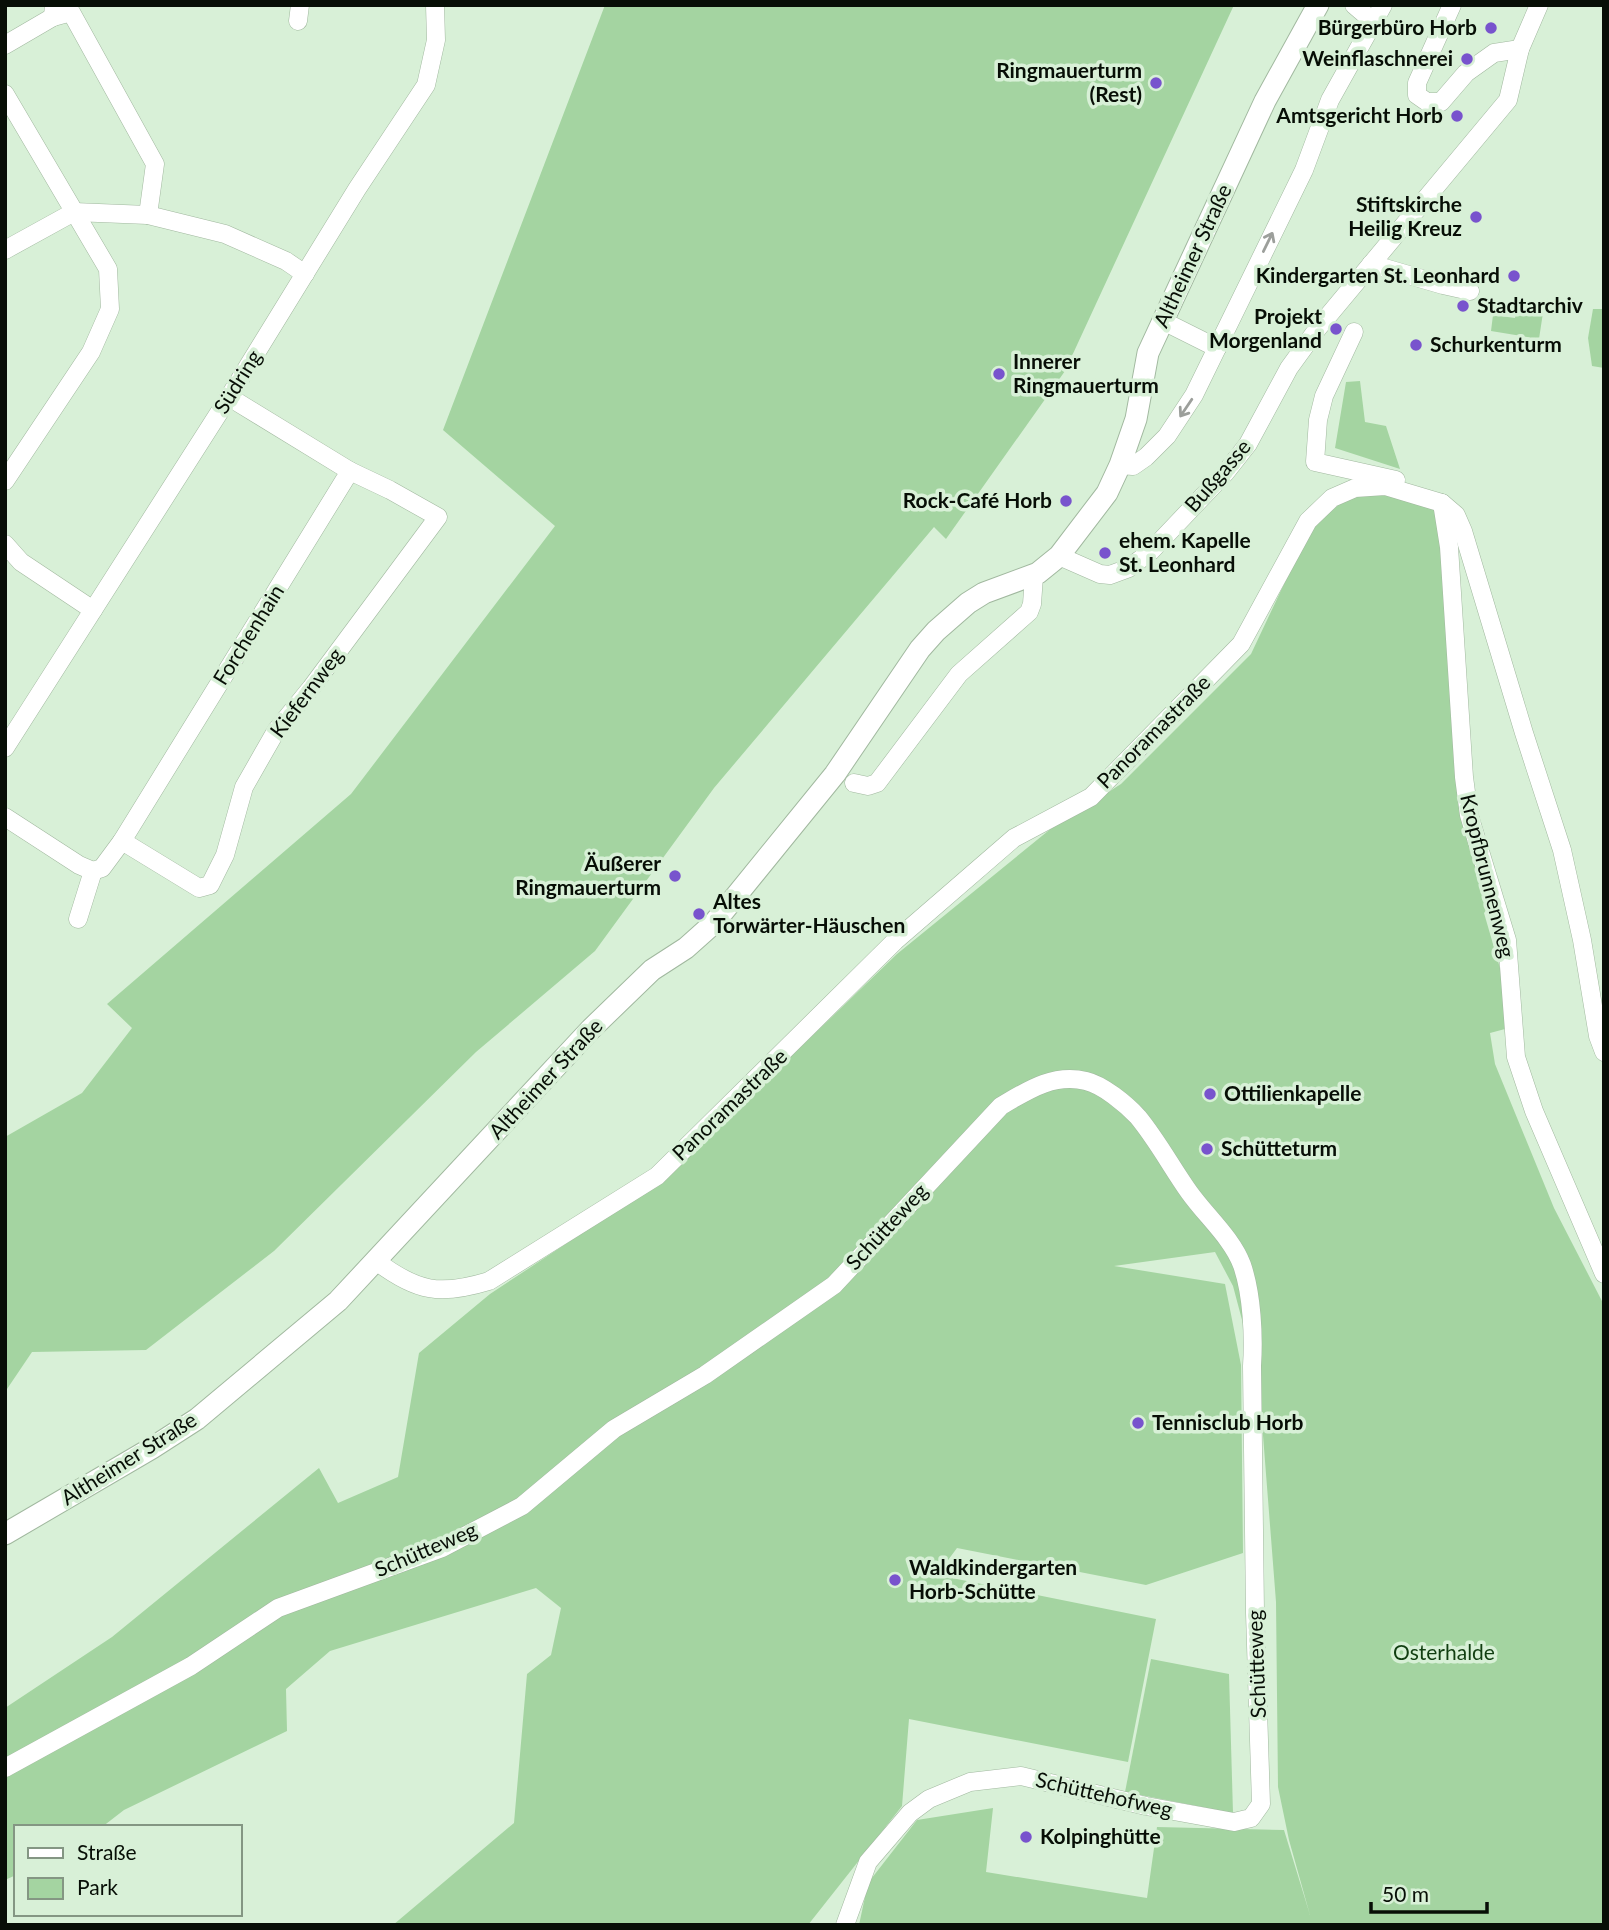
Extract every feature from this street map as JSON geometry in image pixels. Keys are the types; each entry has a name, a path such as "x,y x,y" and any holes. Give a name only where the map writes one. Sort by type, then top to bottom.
{"street":[{"name":"Südring","path":"5,748 229,397 357,189 426,85 436,40 435,5"},
{"name":"Altheimer Straße","path":"5,1534 197,1419 338,1301 592,1029 652,970 686,948 714,923 835,774 920,649 936,631 954,614 984,593 1034,576 1059,556 1107,493 1136,419 1148,353 1265,102 1318,5"},
{"path":"1354,5 1375,23"},
{"path":"1120,465 1133,466 1146,457 1167,436 1194,395 1304,170 1330,100 1383,5"},
{"path":"1452,5 1417,83 1417,95 1424,101 1441,102 1466,73 1494,53 1520,49"},
{"path":"1470,291 1365,271 1507,100 1520,49 1539,5"},
{"path":"5,45 54,11 71,12 155,164 148,215"},
{"path":"5,94 108,269 110,309 91,352 11,458 5,481"},
{"path":"5,250 74,212 148,215 225,234 286,261 305,274"},
{"name":"Bußgasse","path":"1059,556 1100,574 1110,575 1129,568 1151,551 1240,456 1289,368 1365,271"},
{"path":"1163,321 1217,348"},
{"path":"1354,332 1324,396 1318,420 1315,462 1409,483 1417,495"},
{"path":"229,397 350,471"},
{"name":"Kiefernweg","path":"122,841 198,888 210,885 225,855 244,787 276,732 439,517 390,489 350,471"},
{"name":"Forchenhain","path":"78,919 93,871 102,868 122,841 350,471"},
{"name":"Panoramastraße","path":"376,1261 398,1278 431,1289 459,1290 489,1281 657,1176 895,941 1014,838 1091,797 1241,644 1308,521 1332,498 1355,488 1385,485 1443,503"},
{"path":"1443,503 1456,515 1463,531 1562,850 1582,940 1598,1036 1604,1052"},
{"name":"Kropfbrunnenweg","path":"1443,503 1449,547 1469,815 1507,940 1516,1056 1534,1111 1604,1274"},
{"path":"5,544 21,562 93,610"},
{"path":"854,783 869,786 877,783 959,674 1023,618 1032,604 1034,576"},
{"path":"5,817 79,865 93,871"},
{"name":"Schütteweg","path":"5,1768 191,1666 278,1608 442,1548 522,1506 614,1429 705,1375 834,1285 1001,1106 1030,1089 1059,1078 1087,1081 1108,1093 1137,1116 1211,1221 1234,1247 1243,1267 1254,1341 1255,1613 1262,1804"},
{"name":"Schüttehofweg","path":"845,1925 868,1862 910,1813 929,1799 970,1782 1021,1776 1146,1806 1234,1822 1251,1818 1262,1804"}],"green space":[{"path":"605,5 1234,5 1065,371 946,539 934,527 714,788 595,951 476,1052 274,1251 146,1350 32,1352 5,1392 5,1137 82,1093 132,1028 107,1004 351,794 555,526 443,430"},
{"path":"1518,302 1544,306 1539,339 1491,331 1493,315 1515,318"},
{"path":"1593,309 1604,309 1604,368 1592,366 1588,338"},
{"path":"1360,381 1365,422 1386,426 1400,469 1335,448 1346,382"},
{"name":"Osterhalde","path":"1388,487 1450,511 1460,809 1488,908 1484,913 1502,975 1505,1029 1490,1033 1495,1064 1554,1208 1604,1305 1604,1925 859,1925 868,1883 917,1820 993,1808 986,1872 1147,1898 1157,1827 1284,1830 1310,1915 1289,1840 1278,1787 1276,1602 1259,1384 1233,1286 1215,1252 1114,1266 1225,1284 1241,1365 1243,1553 1146,1585 957,1548 937,1575 1156,1619 1128,1762 909,1719 902,1806 808,1925 393,1925 514,1823 527,1674 551,1655 561,1608 536,1588 330,1651 286,1689 287,1731 124,1810 105,1825 14,1825 14,1876 5,1880 5,1708 112,1637 319,1468 338,1503 398,1477 419,1353 490,1294 664,1179 897,954 1053,827 1121,784 1251,654 1304,542 1316,523 1342,502"},
{"path":"1151,1659 1229,1674 1233,1813 1125,1792"}],"place":[{"name":"Bürgerbüro Horb","path":"1491,28"},
{"name":"Weinflaschnerei","path":"1467,59"},
{"name":"Ringmauerturm (Rest)","path":"1156,83"},
{"name":"Amtsgericht Horb","path":"1457,116"},
{"name":"Stiftskirche Heilig Kreuz","path":"1476,217"},
{"name":"Kindergarten St. Leonhard","path":"1514,276"},
{"name":"Stadtarchiv","path":"1463,306"},
{"name":"Projekt Morgenland","path":"1336,329"},
{"name":"Schurkenturm","path":"1416,345"},
{"name":"Innerer Ringmauerturm","path":"999,374"},
{"name":"Rock-Café Horb","path":"1066,501"},
{"name":"ehem. Kapelle St. Leonhard","path":"1105,553"},
{"name":"Äußerer Ringmauerturm","path":"675,876"},
{"name":"Altes Torwärter-Häuschen","path":"699,914"},
{"name":"Ottilienkapelle","path":"1210,1094"},
{"name":"Schütteturm","path":"1207,1149"},
{"name":"Tennisclub Horb","path":"1138,1423"},
{"name":"Waldkindergarten Horb-Schütte","path":"895,1580"},
{"name":"Kolpinghütte","path":"1026,1837"}]}
